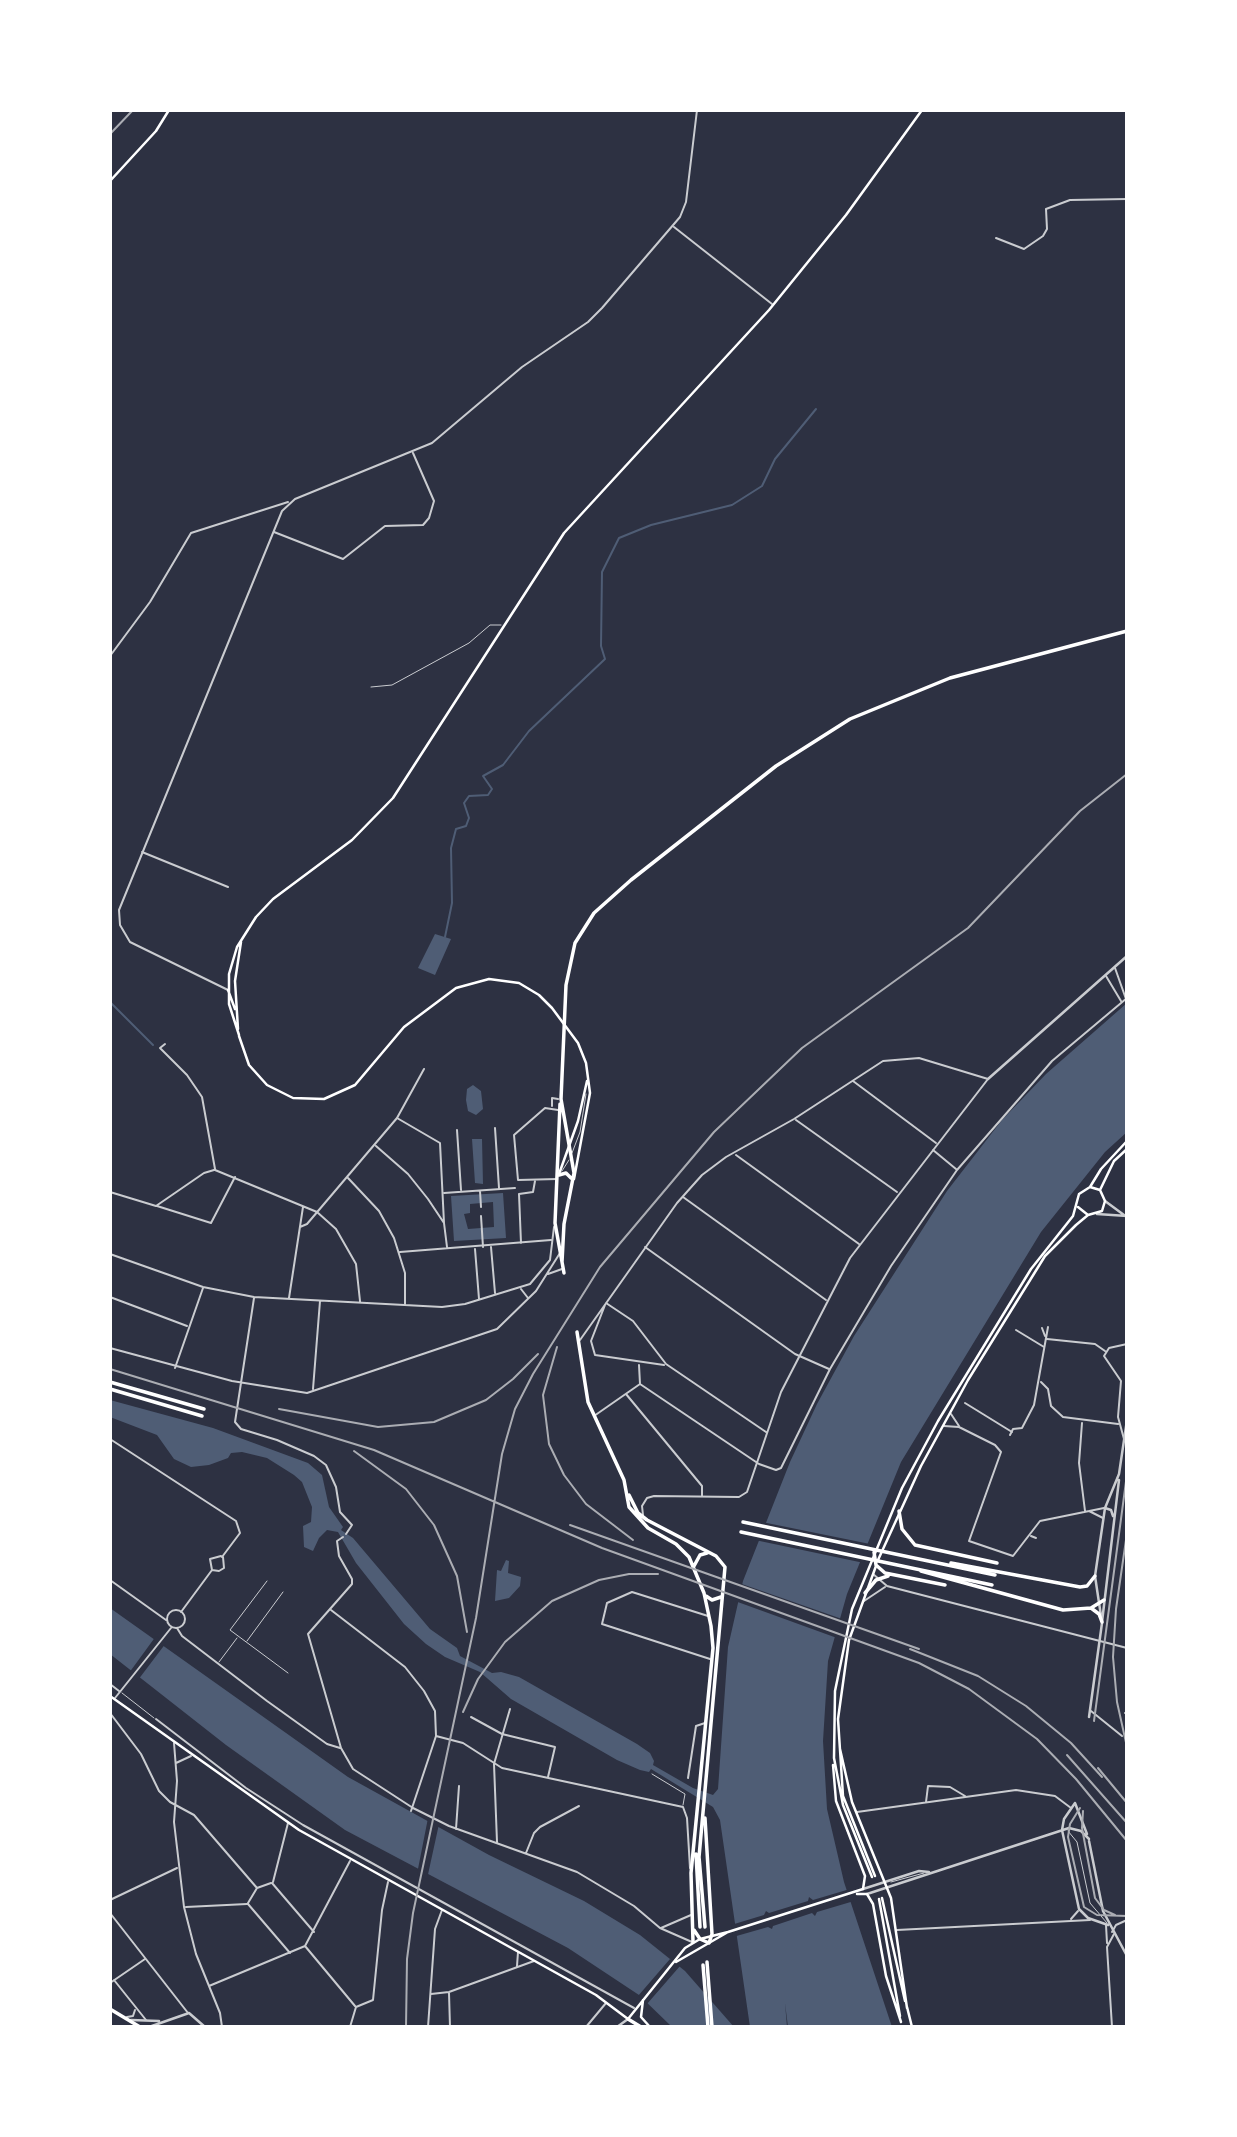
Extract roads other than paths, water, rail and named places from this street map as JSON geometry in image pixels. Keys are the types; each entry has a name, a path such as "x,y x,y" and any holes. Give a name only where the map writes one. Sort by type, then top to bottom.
{"main road":[{"path":"110,181 156,131 169,110"},
{"path":"562,1262 572,1181 590,1093 583,1055 572,1035 556,1012 533,990 505,979 474,981 445,996 415,1017 362,1080 341,1094 320,1100 293,1098 263,1082 247,1060 232,1018 228,990 230,968 240,942 268,904 352,840 393,798 503,626 575,520 773,305 846,215 922,110"},
{"path":"572,1181 571,1156 561,1099 566,985 570,957 581,932 594,913 631,880 783,761 828,731 876,706 981,668 1127,631"},
{"path":"239,1035 235,981 240,942"},
{"path":"228,990 237,1012"},
{"path":"559,1177 586,1094 588,1077"},
{"path":"561,1099 558,1110 559,1177 555,1223 564,1271"},
{"path":"628,2019 693,1942 700,1938 728,1932 863,1889 866,1879 836,1801 835,1691 843,1642 874,1552 902,1488 938,1421 1022,1283 1073,1216 1079,1194 1090,1187 1101,1169 1127,1140"},
{"path":"1100,1190 1114,1161 1127,1149"},
{"path":"559,1177 566,1173 572,1181"},
{"path":"834,1758 843,1805 874,1877 843,1796 838,1735 840,1691 847,1649 872,1573 938,1432 1045,1256 1088,1216 1097,1214 1105,1201 1100,1190 1090,1187"},
{"path":"1077,1206 1088,1216"},
{"path":"577,1332 584,1386 594,1417 626,1490 643,1516 709,1552 725,1567 703,1789 699,1798 691,1873 693,1942 698,1949"},
{"path":"110,1382 204,1409"},
{"path":"110,1389 202,1416"},
{"path":"626,1490 628,1503 635,1516 648,1528 684,1551 694,1569 709,1616 712,1660 703,1789 712,1934 709,1943"},
{"path":"899,1511 902,1529 915,1545 997,1563"},
{"path":"743,1522 995,1575"},
{"path":"741,1532 992,1586"},
{"path":"694,1569 700,1555 709,1552"},
{"path":"874,1552 876,1565 883,1572 945,1585"},
{"path":"945,1564 1004,1570 1080,1587 1087,1586 1095,1576"},
{"path":"916,1569 1046,1607 1071,1611 1091,1608 1104,1600"},
{"path":"865,1593 876,1580 893,1576"},
{"path":"704,1595 712,1600 721,1597"},
{"path":"1091,1608 1099,1614 1102,1622"},
{"path":"110,1696 288,1823 607,2002 641,2027"},
{"path":"838,1735 846,1781 856,1812 888,1887 907,2008"},
{"path":"696,1831 702,1927 699,1857 705,1802"},
{"path":"853,1894 867,1894 873,1904 886,1976 903,2027"},
{"path":"901,2022 880,1899 912,2027"},
{"path":"694,1929 700,1938 709,1943"},
{"path":"675,1963 728,1932"},
{"path":"705,1964 710,1994 710,2027 705,1989 705,1964"},
{"path":"643,2000 642,2017 650,2027"},
{"path":"110,2009 140,2027"},
{"path":"129,2018 130,2027"}],"street":[{"path":"110,656 150,602 191,533 248,517 280,502 289,502 432,443 540,353 588,322 673,227 687,201 697,110"},
{"path":"996,238 1024,249 1043,236 1047,229 1046,209 1070,200 1127,199"},
{"path":"673,227 773,305"},
{"path":"273,532 343,559 384,526 423,524 429,518 435,501 413,452"},
{"path":"228,990 136,947 124,934 119,910 273,532 289,502"},
{"path":"141,852 228,887"},
{"path":"643,1516 642,1506 647,1498 739,1497 747,1492 767,1432 798,1356 859,1245 988,1079 1127,956"},
{"path":"640,1384 757,1462 776,1470 781,1468 830,1369 891,1266 957,1170 1033,1080 1071,1043 1127,999 1115,967"},
{"path":"1105,975 1121,1002"},
{"path":"165,1044 161,1046 161,1050 187,1075 202,1097 215,1170"},
{"path":"579,1340 645,1247 702,1175 853,1081 874,1064 911,1058 959,1068 988,1079"},
{"path":"300,1227 317,1212 397,1118 424,1069"},
{"path":"853,1081 937,1143"},
{"path":"552,1107 552,1098 561,1099"},
{"path":"558,1110 545,1108 514,1135 518,1180 559,1177"},
{"path":"397,1118 440,1143 447,1248"},
{"path":"794,1119 898,1193"},
{"path":"495,1128 499,1189"},
{"path":"457,1130 461,1192"},
{"path":"375,1146 416,1183 444,1223"},
{"path":"932,1150 957,1170"},
{"path":"734,1154 859,1245"},
{"path":"156,1206 204,1172 215,1170 317,1212 336,1229 349,1248 358,1272 359,1302"},
{"path":"110,1192 211,1223 215,1221 235,1177"},
{"path":"347,1178 379,1211 400,1252 405,1305"},
{"path":"521,1244 519,1194 533,1192 535,1180"},
{"path":"444,1193 515,1188"},
{"path":"480,1190 481,1205"},
{"path":"683,1197 827,1301"},
{"path":"1105,1201 1127,1216"},
{"path":"289,1298 303,1206"},
{"path":"1097,1214 1127,1216"},
{"path":"481,1216 483,1247"},
{"path":"110,1254 203,1287 254,1297 450,1306 530,1284 550,1260 555,1223"},
{"path":"400,1252 491,1247 552,1240"},
{"path":"110,1348 175,1368 240,1383 303,1393 491,1332 504,1324 536,1292 563,1245"},
{"path":"475,1247 479,1299"},
{"path":"491,1247 495,1294"},
{"path":"645,1247 798,1356 830,1369"},
{"path":"547,1275 554,1270 564,1271"},
{"path":"530,1284 536,1292"},
{"path":"175,1368 203,1287"},
{"path":"520,1287 529,1299"},
{"path":"110,1297 188,1326"},
{"path":"254,1297 234,1422 241,1429 314,1456 326,1465 336,1486 340,1511 352,1525 346,1534"},
{"path":"313,1390 320,1300"},
{"path":"606,1303 591,1341 593,1352 599,1357 666,1364"},
{"path":"606,1303 633,1321 666,1364 767,1432"},
{"path":"1010,1436 1012,1432 1022,1428 1039,1390 1048,1327"},
{"path":"1042,1328 1046,1339"},
{"path":"1016,1330 1045,1347"},
{"path":"1046,1339 1095,1344 1106,1352"},
{"path":"1106,1352 1127,1344"},
{"path":"1106,1352 1106,1363 1121,1381 1119,1424 1124,1439"},
{"path":"639,1363 640,1384"},
{"path":"1041,1382 1048,1389 1051,1406 1058,1413 1082,1420 1119,1424"},
{"path":"594,1417 640,1384"},
{"path":"626,1394 702,1486 702,1496"},
{"path":"965,1403 1012,1432"},
{"path":"953,1404 952,1419 959,1427"},
{"path":"1082,1420 1080,1469 1087,1512"},
{"path":"1089,1717 1127,1420"},
{"path":"938,1432 947,1425 959,1427 995,1445 1002,1454 969,1541 1008,1555 1017,1554 1037,1524 1049,1519 1105,1508 1112,1511 1114,1520"},
{"path":"110,1439 236,1521 240,1533 222,1556 210,1559 212,1570 181,1612"},
{"path":"1102,1622 1095,1576 1105,1508 1119,1474"},
{"path":"1087,1512 1103,1518"},
{"path":"1033,1537 1035,1533"},
{"path":"343,1537 337,1541 340,1556 352,1578 352,1584 308,1634 341,1748 353,1769 413,1808 456,1829 526,1853 602,1885 660,1928 693,1942"},
{"path":"212,1570 219,1571 224,1568 222,1556"},
{"path":"872,1573 876,1580 887,1586 1126,1647"},
{"path":"110,1580 327,1744 341,1748"},
{"path":"861,1605 876,1590 887,1586"},
{"path":"709,1616 632,1592 607,1603 601,1624 712,1660"},
{"path":"330,1609 405,1667 432,1703 436,1736 411,1811"},
{"path":"166,1620 171,1611 181,1612"},
{"path":"177,1629 185,1620 181,1612"},
{"path":"114,1699 171,1628"},
{"path":"110,1684 120,1692"},
{"path":"496,1843 494,1765 510,1709"},
{"path":"1090,1710 1122,1736"},
{"path":"110,1713 141,1754 159,1791 174,1804 194,1815 257,1888"},
{"path":"471,1717 502,1734 555,1747 548,1778"},
{"path":"156,1719 246,1787 303,1825 635,2009"},
{"path":"688,1778 696,1726 706,1723"},
{"path":"436,1736 463,1743 494,1765 683,1807 687,1818 687,1849 691,1873"},
{"path":"174,1743 177,1785 174,1804 178,1867 184,1907 220,2013 222,2027"},
{"path":"175,1764 191,1755"},
{"path":"456,1829 459,1786"},
{"path":"926,1802 928,1786 950,1787 962,1792 966,1797"},
{"path":"856,1812 1033,1791 1055,1796 1071,1808"},
{"path":"1070,1920 1077,1916 1079,1909 1062,1830 1075,1803 1089,1839 1107,1924 1112,2027"},
{"path":"526,1853 534,1832 579,1806"},
{"path":"272,1883 288,1823"},
{"path":"867,1894 1062,1830 1077,1829 1089,1839"},
{"path":"1054,1834 1064,1841"},
{"path":"209,1986 305,1946 315,1933 351,1860"},
{"path":"110,1900 178,1867"},
{"path":"863,1889 919,1871 929,1872"},
{"path":"356,2007 373,2000 382,1910 388,1881"},
{"path":"248,1904 257,1888 272,1883"},
{"path":"272,1883 315,1933"},
{"path":"184,1907 248,1904"},
{"path":"248,1904 291,1954"},
{"path":"1079,1909 1092,1920"},
{"path":"428,2027 436,1925 442,1910"},
{"path":"110,1913 189,2013 205,2026 215,2027"},
{"path":"660,1928 693,1914"},
{"path":"896,1930 1092,1920 1107,1924 1127,1956"},
{"path":"1107,1944 1116,1925 1127,1920"},
{"path":"305,1946 356,2007"},
{"path":"517,1967 518,1952"},
{"path":"110,1983 145,1958"},
{"path":"430,1994 449,1992 534,1961"},
{"path":"114,1980 149,2024"},
{"path":"449,1992 450,2027"},
{"path":"586,2027 607,2002"},
{"path":"350,2027 356,2007"},
{"path":"129,2018 133,2016 135,2009"},
{"path":"129,2018 149,2024 189,2013"},
{"path":"617,2027 628,2019"},
{"path":"626,2027 628,2019"},
{"path":"158,2027 162,2022"},
{"path":"245,2026 294,2027"}],"lane":[{"path":"371,687 391,685 469,643 490,625 496,623 503,626"},
{"path":"559,1177 580,1132 586,1094"},
{"path":"267,1581 230,1630 288,1673"},
{"path":"247,1642 283,1592"},
{"path":"218,1664 239,1636"},
{"path":"120,1692 156,1719"},
{"path":"652,1774 685,1794 683,1807"},
{"path":"1062,1830 1075,1836 1090,1903 1107,1924"}],"water":[{"path":"435,934 451,939 435,975 418,968"},
{"path":"1127,1003 1127,1132 1105,1152 1041,1232 901,1462 847,1594 828,1661 823,1741 827,1809 844,1882 892,2027 788,2027 785,2003 787,2027 750,2027 720,1820 713,1807 651,1769 649,1772 640,1770 617,1760 511,1699 480,1672 445,1657 426,1644 404,1624 356,1563 338,1532 327,1530 319,1538 313,1551 304,1547 303,1526 311,1522 312,1507 302,1482 294,1475 267,1458 242,1452 231,1453 228,1458 209,1465 191,1467 174,1459 157,1435 110,1417 110,1400 213,1428 308,1463 322,1475 329,1507 343,1527 341,1530 353,1538 430,1629 457,1648 460,1656 492,1673 501,1672 519,1677 637,1744 650,1753 653,1765 693,1788 713,1795 718,1789 728,1647 743,1581 790,1462 817,1404 854,1336 947,1191 1002,1120 1046,1074"},
{"path":"473,1085 481,1091 483,1109 476,1115 468,1111 466,1100 467,1089"},
{"path":"472,1139 482,1139 483,1184 475,1183"},
{"path":"503,1193 506,1238 454,1241 451,1196","holes":["493,1202 494,1227 468,1229 464,1214 470,1213 470,1204"]},
{"path":"506,1560 509,1561 508,1573 521,1577 520,1586 509,1598 495,1601 497,1570 501,1571"},
{"path":"110,1608 348,1777 489,1855 584,1901 640,1935 685,1971 734,2027 672,2027 639,1995 568,1948 345,1830 226,1745 110,1654"}],"waterway":[{"path":"445,937 452,903 451,848 456,829 466,826 469,818 464,803 469,796 488,795 492,789 483,776 503,765 529,731 605,659 601,646 602,572 619,538 651,525 732,505 762,486 775,459 816,409"},
{"path":"110,1002 153,1045"}],"tram line":[{"path":"1094,1721 1127,1474"},
{"path":"1080,1808 1070,1824 1068,1837 1084,1907 1097,1915 1127,1916"},
{"path":"1083,1811 1082,1828 1095,1898 1104,1910 1115,1915"}],"railway":[{"path":"110,134 133,110"},
{"path":"406,2027 407,1959 413,1913 476,1618 502,1454 515,1409 533,1374 600,1267 714,1132 802,1048 968,928 1080,811 1127,774"},
{"path":"557,1347 543,1395 549,1444 564,1475 586,1504 633,1540"},
{"path":"279,1409 378,1427 434,1422 486,1400 513,1379 538,1354"},
{"path":"110,1369 374,1450 602,1548 919,1663 969,1689 1037,1739 1076,1779 1127,1841"},
{"path":"354,1451 406,1489 434,1525 457,1576 467,1632"},
{"path":"570,1525 919,1649"},
{"path":"1127,1533 1116,1609 1113,1657 1117,1702 1127,1747"},
{"path":"463,1712 478,1679 505,1642 552,1601 599,1580 629,1574 658,1574"},
{"path":"910,1649 978,1676 1026,1706 1071,1743 1102,1777"},
{"path":"1067,1755 1127,1823"},
{"path":"1098,1768 1127,1803"}]}
